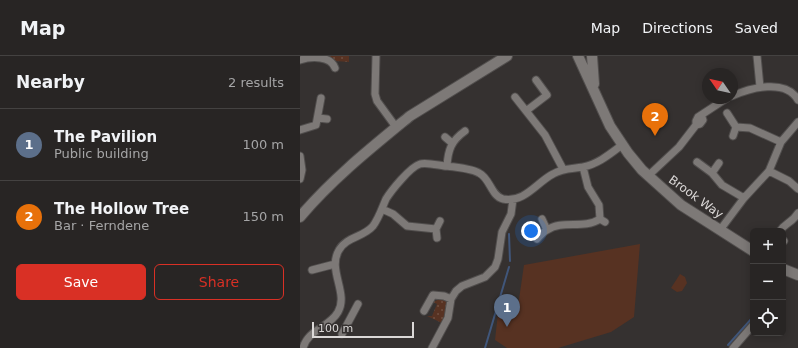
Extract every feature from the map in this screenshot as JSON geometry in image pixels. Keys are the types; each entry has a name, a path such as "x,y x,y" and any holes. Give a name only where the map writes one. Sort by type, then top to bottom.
{"street":[{"path":"300,60 321,56 327,58 334,64 335,68"},
{"path":"376,56 375,94 377,101 396,127"},
{"path":"300,217 342,172 396,127 416,112 508,56"},
{"name":"Brook Way","path":"578,56 610,126 622,145 648,176 681,205 750,249"},
{"name":"Brook Way","path":"592,56 595,94"},
{"path":"757,56 760,87"},
{"path":"526,111 547,95 536,80"},
{"path":"738,94 760,87 781,88 793,95 798,100"},
{"path":"515,97 545,135 563,169"},
{"path":"300,130 314,127 318,118 321,98"},
{"path":"648,176 679,147 696,125 700,124 703,120 702,117 717,104"},
{"path":"727,113 736,127"},
{"path":"318,118 327,119"},
{"path":"720,230 744,198 770,171 781,142 798,122"},
{"path":"733,136 736,127"},
{"path":"736,127 750,128 781,142"},
{"path":"447,166 448,153 452,143 465,131"},
{"path":"445,137 452,143"},
{"path":"303,348 309,337 316,330 328,323 338,312 341,296 335,264 338,252 343,244 372,227 387,198 412,168 420,164 447,166 480,173 485,177 499,197 503,199 530,193 546,178 563,169 583,167 597,162 622,145"},
{"path":"300,156 302,170 300,179"},
{"path":"697,162 712,173 722,185 744,198"},
{"path":"712,173 719,163"},
{"path":"537,239 547,230 561,225 590,224 602,220 599,205 588,187 583,167"},
{"path":"770,171 789,181 798,189"},
{"path":"432,348 448,318 451,299 456,290 485,277 495,267 498,259 502,232 511,214 512,198"},
{"path":"382,209 393,214 407,226 436,229"},
{"path":"782,228 793,221 798,213"},
{"path":"542,219 547,230"},
{"path":"437,238 436,229 440,221"},
{"path":"320,259 322,267"},
{"path":"312,270 335,264"},
{"path":"786,270 798,275"},
{"path":"424,311 431,292 451,299"},
{"path":"342,334 358,304"},
{"path":"338,312 350,318"},
{"path":"733,348 750,328"}],"shaded area":[{"path":"328,56 349,56 349,62 335,61"},
{"path":"640,244 634,317 611,332 558,348 507,348 495,340 498,313 517,313 524,265"},
{"path":"680,274 685,277 687,283 682,291 677,292 671,288"},
{"path":"440,299 447,301 445,318 442,323 427,316 432,316 437,304 433,302"}],"waterway":[{"path":"509,234 510,261"},
{"path":"485,348 509,267"},
{"path":"728,345 750,320"}],"place":[{"name":"The Hollow Tree","path":"655,136"},
{"name":"The Pavilion","path":"507,327"}]}
